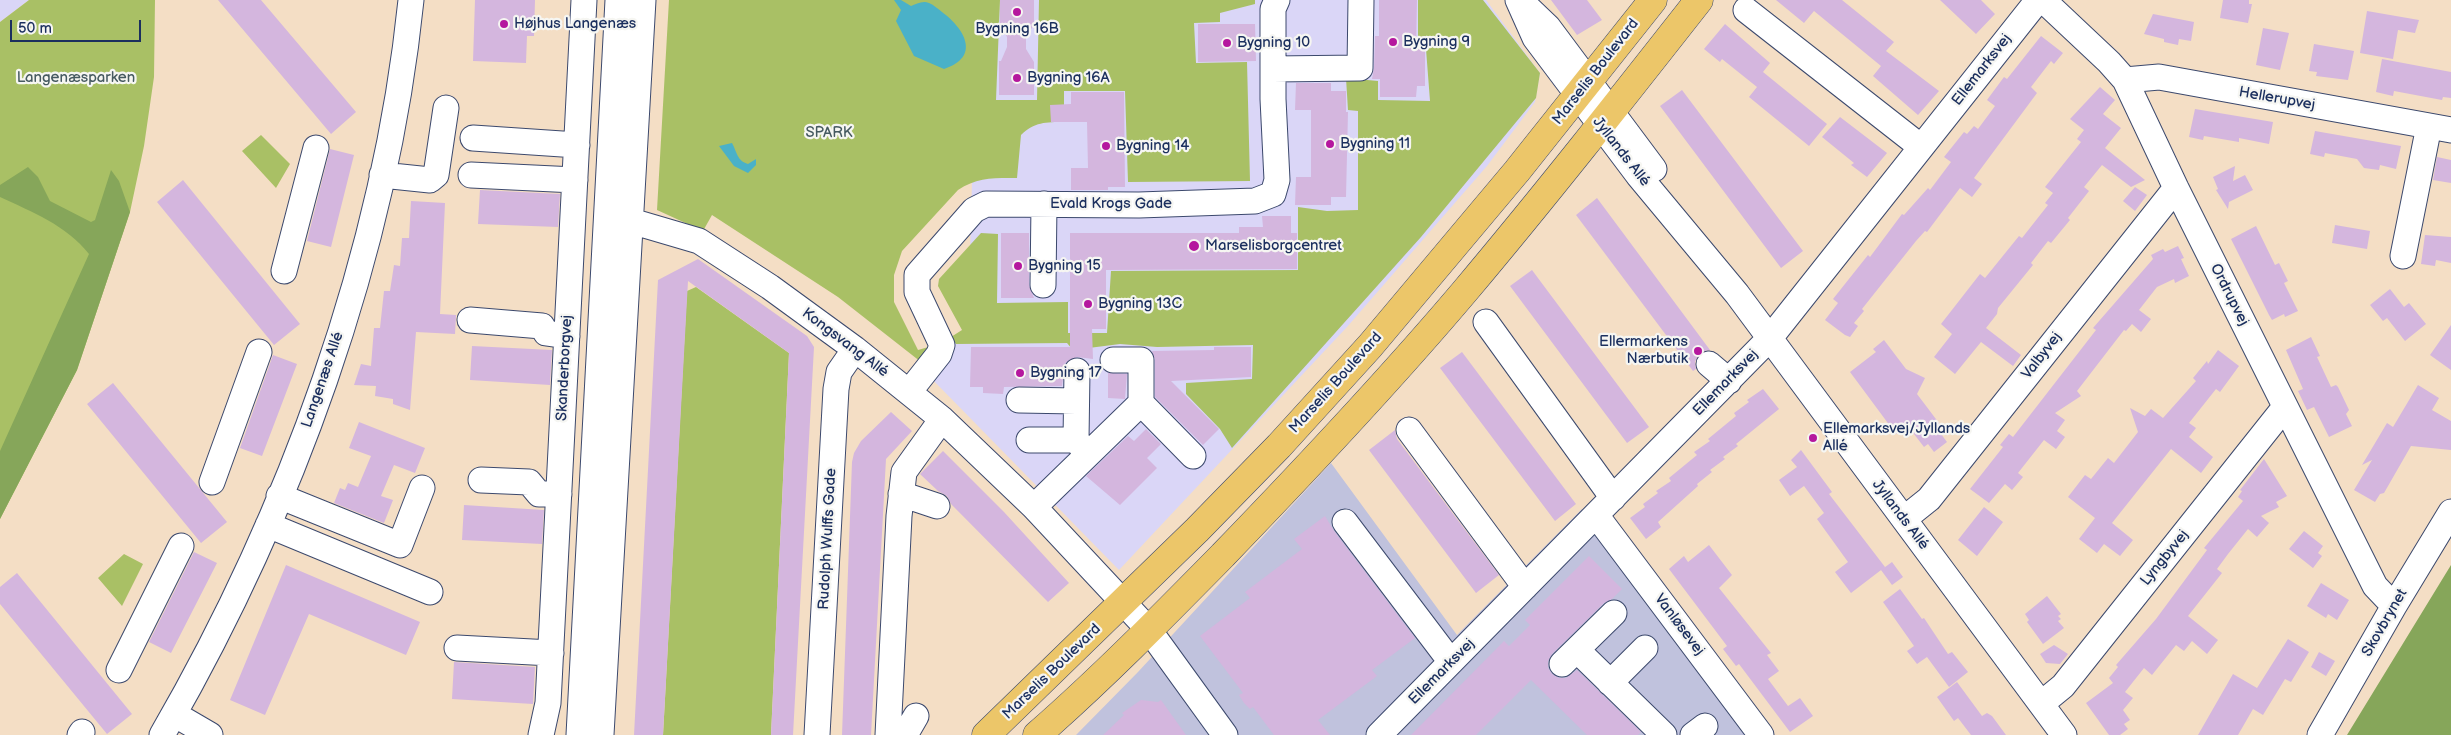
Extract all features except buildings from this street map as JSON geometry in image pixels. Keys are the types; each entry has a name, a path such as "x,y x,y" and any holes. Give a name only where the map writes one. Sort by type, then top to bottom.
{"main road":[{"name":"Marselis Boulevard","path":"986,735 1124,603 1279,446 1370,346 1510,179 1652,0"},
{"path":"1037,735 1149,630 1264,512 1377,390 1464,291 1606,118 1699,0"}],"street":[{"name":"Langenæs Allé","path":"168,725 222,624 268,525 316,405 366,243 382,175 403,66 411,0"},
{"name":"Skanderborgvej","path":"542,735 548,704 551,653 584,0"},
{"path":"579,735 618,0"},
{"path":"601,735 643,0"},
{"name":"Evald Krogs Gade","path":"909,392 939,354 942,345 917,292 917,275 974,210 986,204 1138,205 1255,201 1273,194 1277,180 1273,68 1273,9 1276,0"},
{"path":"1273,68 1360,68 1361,0"},
{"name":"Jyllands Allé","path":"1519,0 1548,27 1583,88 1606,118 1651,164 1737,294 2064,735"},
{"name":"Ellemarksvej","path":"1378,735 1770,338 2038,0"},
{"name":"Ordrupvej","path":"2043,0 2109,62 2125,80 2176,188 2375,586 2394,606"},
{"path":"1746,10 1921,147"},
{"name":"Hellerupvej","path":"2125,80 2159,77 2440,128 2403,256"},
{"path":"382,175 430,180 436,175 446,108"},
{"path":"472,138 577,145"},
{"path":"284,272 316,148"},
{"path":"471,175 575,180"},
{"name":"Valbyvej","path":"1904,520 1929,499 2176,188"},
{"path":"1043,285 1044,204"},
{"name":"Kongsvang Allé","path":"631,221 699,241 770,287 855,349 942,418 1034,507 1149,630"},
{"path":"470,320 542,326 546,333 567,336"},
{"path":"1486,322 1613,498"},
{"name":"Rudolph Wulffs Gade","path":"817,735 836,389 839,372 855,349"},
{"path":"212,482 259,352"},
{"path":"1113,360 1141,360 1141,403 1193,456"},
{"path":"1709,364 1729,381"},
{"path":"1077,371 1076,401 1082,447"},
{"path":"1019,400 1076,401"},
{"path":"1034,507 1082,447 1141,403"},
{"name":"Lyngbyvej","path":"2041,704 2063,686 2285,407"},
{"path":"888,735 901,494 904,472 942,418"},
{"path":"1409,430 1525,587"},
{"path":"1029,440 1082,447"},
{"path":"481,480 529,482 539,494 559,494"},
{"path":"279,496 400,545 422,488"},
{"path":"901,494 937,506"},
{"name":"Skovbrynet","path":"2320,735 2394,606 2451,512"},
{"name":"Vanløsevej","path":"1596,515 1761,735"},
{"path":"1345,522 1452,662"},
{"path":"268,525 430,592"},
{"path":"119,670 181,546"},
{"path":"1614,613 1569,657 1610,683 1664,735"},
{"path":"1149,630 1225,735"},
{"path":"458,648 551,653"},
{"path":"1610,683 1645,648"},
{"path":"168,725 210,735"}],"shaded area":[{"path":"0,0 29,0 0,22"},
{"name":"Marselisborgcentret","path":"977,0 1486,0 1540,73 1535,102 1487,166 1347,327 1119,570 928,375 968,325"},
{"path":"1331,463 1457,635 1582,509 1749,735 1076,735 1138,672"}],"green space":[{"name":"Langenæsparken","path":"29,0 155,0 154,77 144,146 130,212 77,370 0,519 0,22"},
{"name":"SPARK","path":"669,0 1000,0 996,100 1037,100 1039,0 1255,0 1255,4 1220,13 1220,22 1194,23 1196,63 1247,62 1250,181 1128,182 1125,91 1064,91 1064,122 1036,125 1021,135 1017,178 979,180 958,190 902,251 894,275 894,302 918,350 932,346 921,362 838,297 712,215 703,231 657,210"},
{"path":"1418,0 1483,0 1540,73 1536,98 1421,237 1232,448 1220,429 1186,394 1186,383 1252,379 1253,345 1157,347 1120,344 1073,350 1067,343 956,344 951,337 962,330 938,286 939,279 981,233 998,234 997,303 1068,302 1068,333 1107,333 1111,271 1298,270 1298,207 1327,211 1358,210 1358,111 1348,110 1346,78 1378,81 1378,100 1430,101 1426,49 1418,47"},
{"path":"261,135 290,164 276,188 242,151"},
{"path":"28,167 38,177 50,201 91,222 95,220 111,170 119,181 130,212 77,370 0,519 0,451 89,254 59,227 0,197 0,185"},
{"path":"696,287 789,353 771,735 663,735 687,291"},
{"path":"124,554 143,564 122,606 98,578"},
{"path":"2451,565 2451,735 2347,735"}],"water":[{"path":"894,0 901,0 911,6 927,2 950,19 957,26 966,42 966,50 963,57 955,64 944,69 914,56 896,21 901,10"},
{"path":"732,143 739,158 744,163 748,164 756,159 756,165 748,173 734,166 719,146"}],"place":[{"name":"Bygning 16B","path":"1017,12"},
{"name":"Højhus Langenæs","path":"504,24"},
{"name":"Bygning 9","path":"1393,42"},
{"name":"Bygning 10","path":"1227,43"},
{"name":"Bygning 16A","path":"1017,78"},
{"name":"Bygning 11","path":"1330,144"},
{"name":"Bygning 14","path":"1106,146"},
{"name":"Marselisborgcentret","path":"1194,246"},
{"name":"Bygning 15","path":"1018,266"},
{"name":"Bygning 13C","path":"1088,304"},
{"name":"Ellermarkens Nærbutik","path":"1698,351"},
{"name":"Bygning 17","path":"1020,373"},
{"name":"Ellemarksvej/Jyllands Allé","path":"1813,438"}]}
